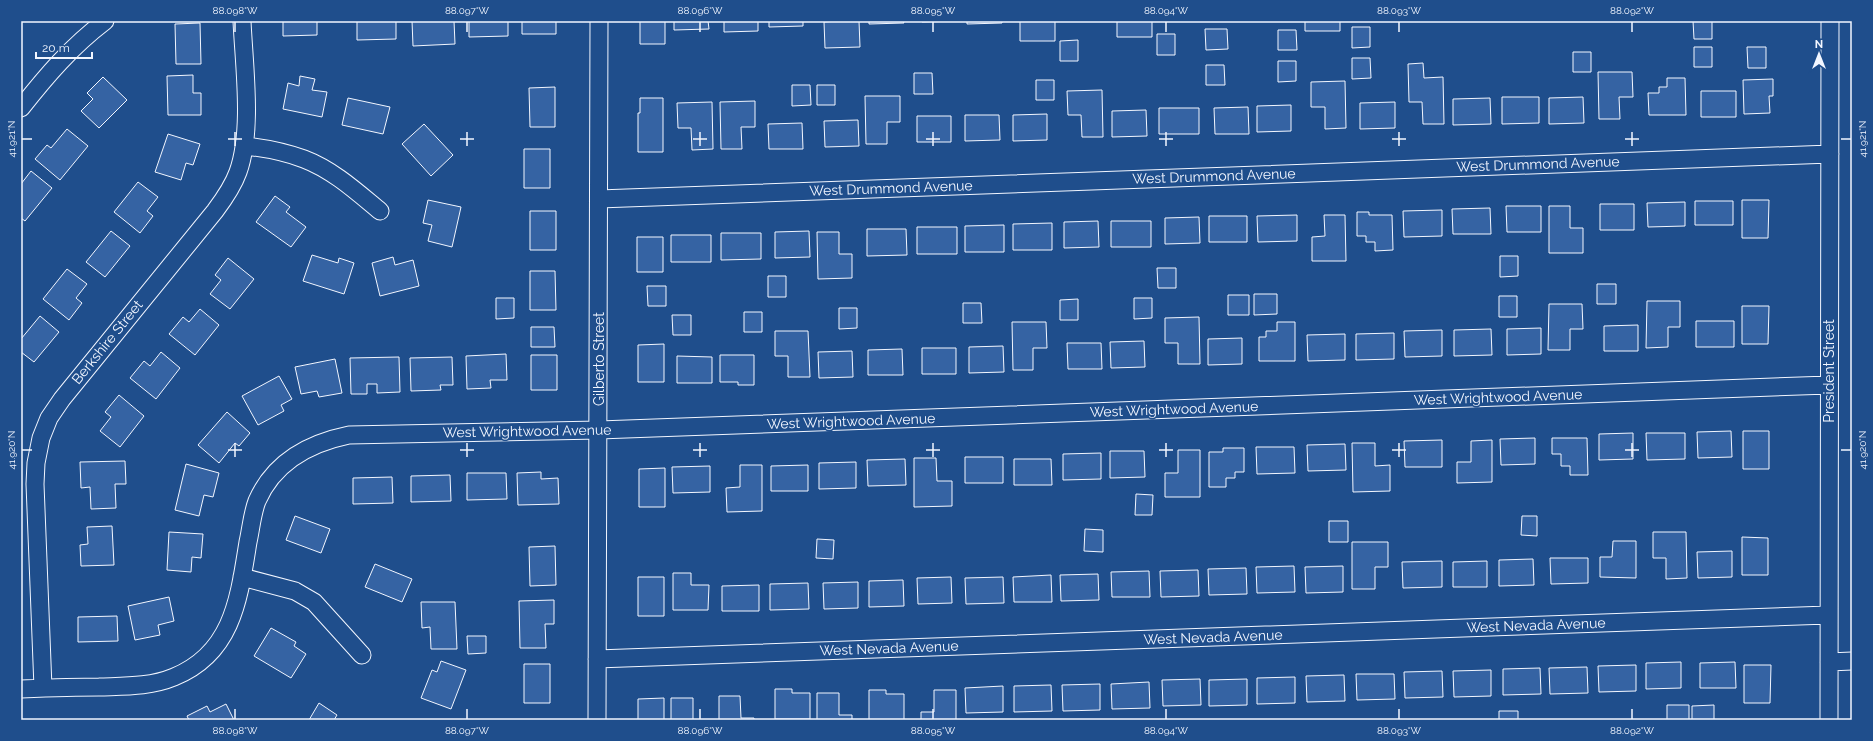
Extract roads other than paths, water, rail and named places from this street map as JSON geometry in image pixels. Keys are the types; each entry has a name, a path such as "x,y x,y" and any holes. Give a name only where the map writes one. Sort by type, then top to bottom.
{"street":[{"path":"21,108 51,70 69,51 105,21"},
{"name":"Berkshire Street","path":"43,688 36,484 36,463 41,438 49,418 80,374 215,211 230,190 238,172 245,146 246,120 242,21"},
{"name":"Gilberto Street","path":"597,720 599,21"},
{"name":"President Street","path":"1829,720 1830,21"},
{"path":"245,146 270,149 305,159 343,181 380,211"},
{"name":"West Drummond Avenue","path":"599,199 1830,154"},
{"name":"West Wrightwood Avenue","path":"21,689 137,685 158,682 174,677 204,660 223,636 233,615 242,578 252,519 257,501 265,488 286,463 315,444 349,435 599,430 1829,385"},
{"path":"242,578 295,591 314,602 362,654"},
{"name":"West Nevada Avenue","path":"597,659 1828,615"},
{"path":"1829,662 1852,661"}]}
